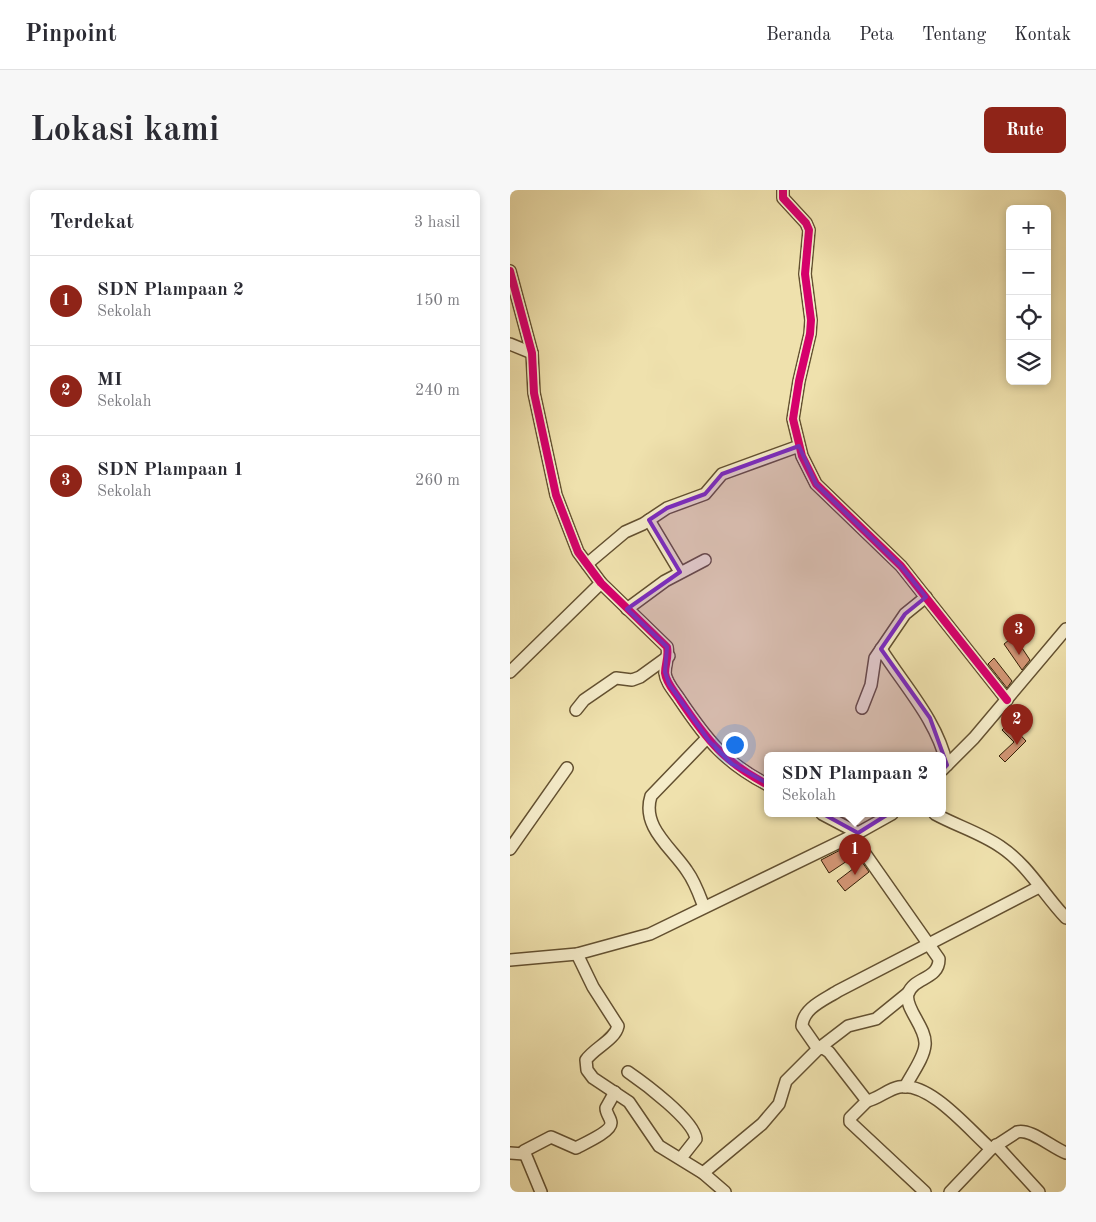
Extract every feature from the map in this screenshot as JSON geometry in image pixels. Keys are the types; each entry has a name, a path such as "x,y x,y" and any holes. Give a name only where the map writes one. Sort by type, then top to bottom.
{"street":[{"path":"783,190 783,198 806,223 809,230 805,274 811,327 793,419 799,446 816,484 901,566 1007,700"},
{"path":"510,271 532,353 534,393 556,495 578,552 601,582 627,609 664,642 669,656 665,672 669,684 707,738 732,764 764,783"},
{"path":"510,344 532,353"},
{"path":"587,564 625,532 667,508 705,494 722,474 799,446"},
{"path":"649,520 680,572"},
{"path":"627,609 680,572 705,560"},
{"path":"510,672 601,582"},
{"path":"862,708 871,685 874,658 904,614 926,597"},
{"path":"946,766 1007,700 1066,629"},
{"path":"881,649 930,718 944,752"},
{"path":"576,710 584,700 616,678 632,680 640,677 669,656"},
{"path":"704,907 687,870 654,828 648,806 651,796 707,738"},
{"path":"510,849 567,768"},
{"path":"703,1173 762,1124 779,1104 786,1081 818,1049 848,1026 876,1019 908,994 912,987 934,973 939,966 939,958 855,834 827,817"},
{"path":"510,960 577,954 650,934 886,817"},
{"path":"941,817 1001,847 1026,868 1066,918"},
{"path":"818,1049 802,1026 805,1014 812,1008 838,991 1040,887"},
{"path":"577,954 593,987 618,1026 614,1034 590,1053 586,1060 587,1070 598,1084 615,1092 633,1106 660,1146 703,1173 726,1192"},
{"path":"905,1086 926,1046 925,1035 909,1004 908,994"},
{"path":"818,1049 823,1048 829,1052 867,1101"},
{"path":"628,1072 657,1094 693,1130 696,1139 681,1158"},
{"path":"925,1192 850,1122 850,1118 867,1101 897,1087 905,1086 928,1095 950,1109 993,1147 1039,1192"},
{"path":"524,1154 526,1149 551,1137 576,1148 605,1132 609,1129 611,1122 606,1113 607,1104 615,1092"},
{"path":"950,1192 993,1147 1016,1132 1027,1131 1048,1145 1066,1153"},
{"path":"510,1153 524,1154"},
{"path":"524,1154 542,1192"}],"highlighted area":[{"path":"799,446 816,484 901,566 926,597 905,614 881,649 930,718 947,765 917,796 858,833 732,764 709,741 669,684 665,672 667,647 627,609 680,572 649,520 667,508 705,494 722,474"}],"building":[{"path":"1014,636 1030,660 1022,670 1004,644"},
{"path":"994,658 1012,681 1007,688 988,664"},
{"path":"1009,723 1026,741 1005,762 999,756 1014,742 1002,730"},
{"path":"846,847 853,857 829,873 821,860"},
{"path":"862,862 869,872 845,891 837,881"}],"cycle path":[{"path":"783,190 783,198 806,223 809,230 805,274 811,320 810,334 799,381 793,419 802,456 816,484 901,566 1007,700"},
{"path":"510,271 532,353 534,393 556,495 578,552 601,583 667,647 668,654 665,673 667,680 708,738 739,768 764,783"}],"place":[{"name":"SDN Plampaan 1","path":"1019,655"},
{"name":"MI","path":"1017,745"},
{"name":"SDN Plampaan 2","path":"855,875"}]}
